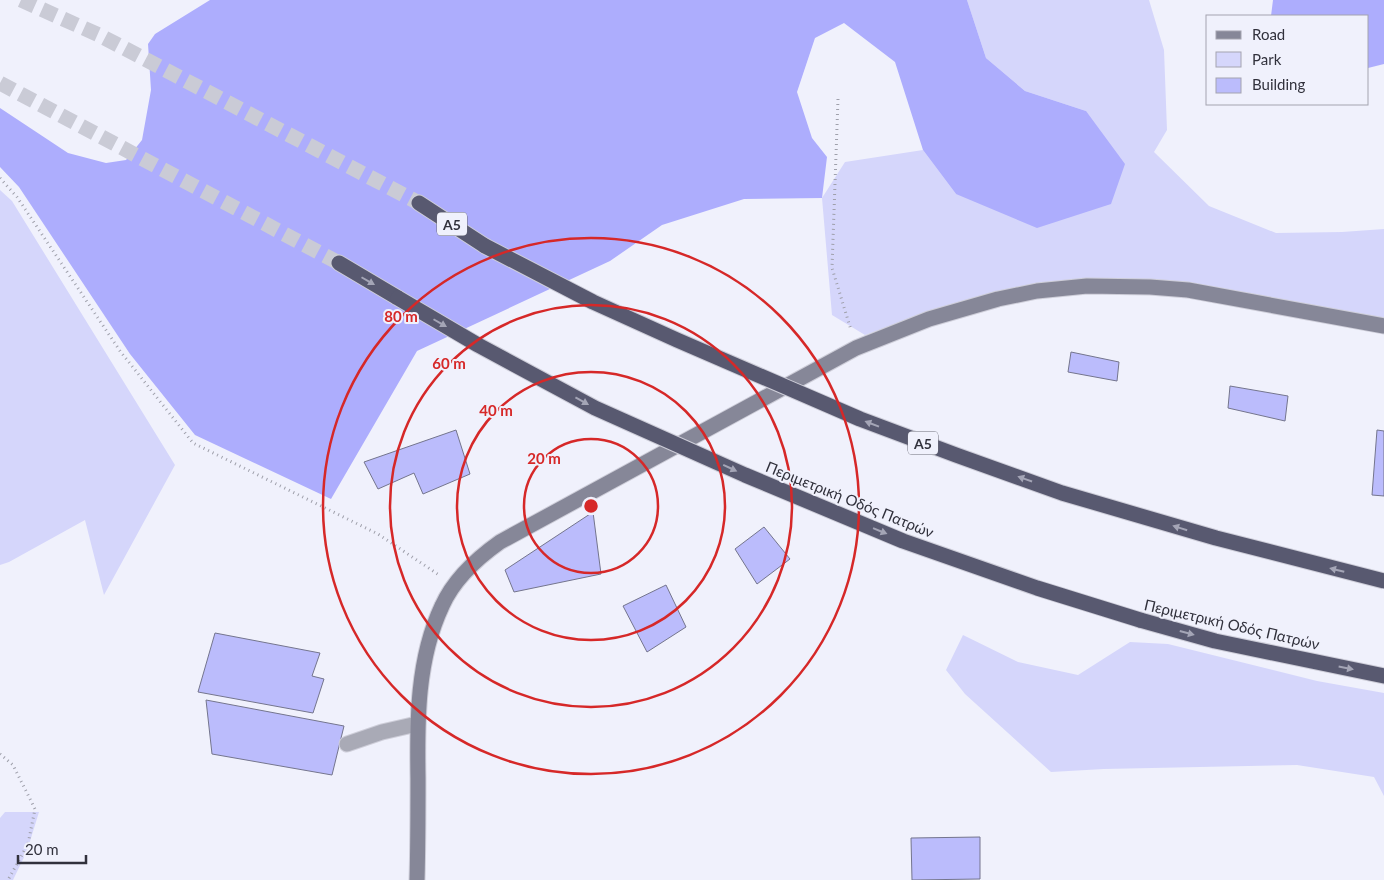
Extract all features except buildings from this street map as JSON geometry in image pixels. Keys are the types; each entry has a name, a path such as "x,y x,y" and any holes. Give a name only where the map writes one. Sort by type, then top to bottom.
{"highway":[{"name":"Α5","path":"419,203 485,246 594,302 860,420 1062,492 1216,538 1384,581"},
{"name":"Περιμετρική Οδός Πατρών","path":"338,264 594,408 745,475 903,540 1037,588 1140,620 1215,641 1384,676"}],"street":[{"path":"417,880 417,724 426,656 433,628 442,605 454,586 467,569 500,542 856,348 929,319 966,307 1036,291 1087,286 1150,287 1188,290 1384,326"},
{"path":"347,744 382,732 417,724"}],"path":[{"path":"838,99 832,268 856,348"},
{"path":"0,178 18,197 120,351 193,443 378,534 454,586"},
{"path":"0,754 13,765 35,809 28,844 8,880"}],"green space":[{"path":"967,0 1149,0 1164,50 1167,130 1154,152 1209,206 1276,233 1384,229 1384,318 1155,279 1099,279 1051,282 1009,289 937,309 865,335 832,315 822,198 845,162 923,150 956,194 1086,111 1025,91 986,58"},
{"path":"0,190 12,201 175,465 104,595 85,520 9,562 0,565"},
{"path":"963,635 1018,662 1078,675 1130,642 1168,644 1317,681 1384,693 1384,796 1374,777 1297,765 1051,772 965,694 946,670"},
{"path":"5,812 39,812 27,851 13,880 0,880 0,818"}],"shaded area":[{"path":"210,0 967,0 986,58 1025,91 1086,111 1125,164 1111,204 1037,228 956,194 923,150 895,62 844,23 815,38 797,92 812,138 827,157 822,198 744,199 662,225 610,261 417,351 331,499 195,435 130,354 19,187 0,167 0,108 68,153 106,163 126,160 142,140 151,90 148,44 155,34"},
{"path":"1273,0 1384,0 1384,64 1369,68 1369,15 1271,15"}],"tunnel":[{"path":"21,0 99,35 419,203"},
{"path":"0,83 339,263"}]}
